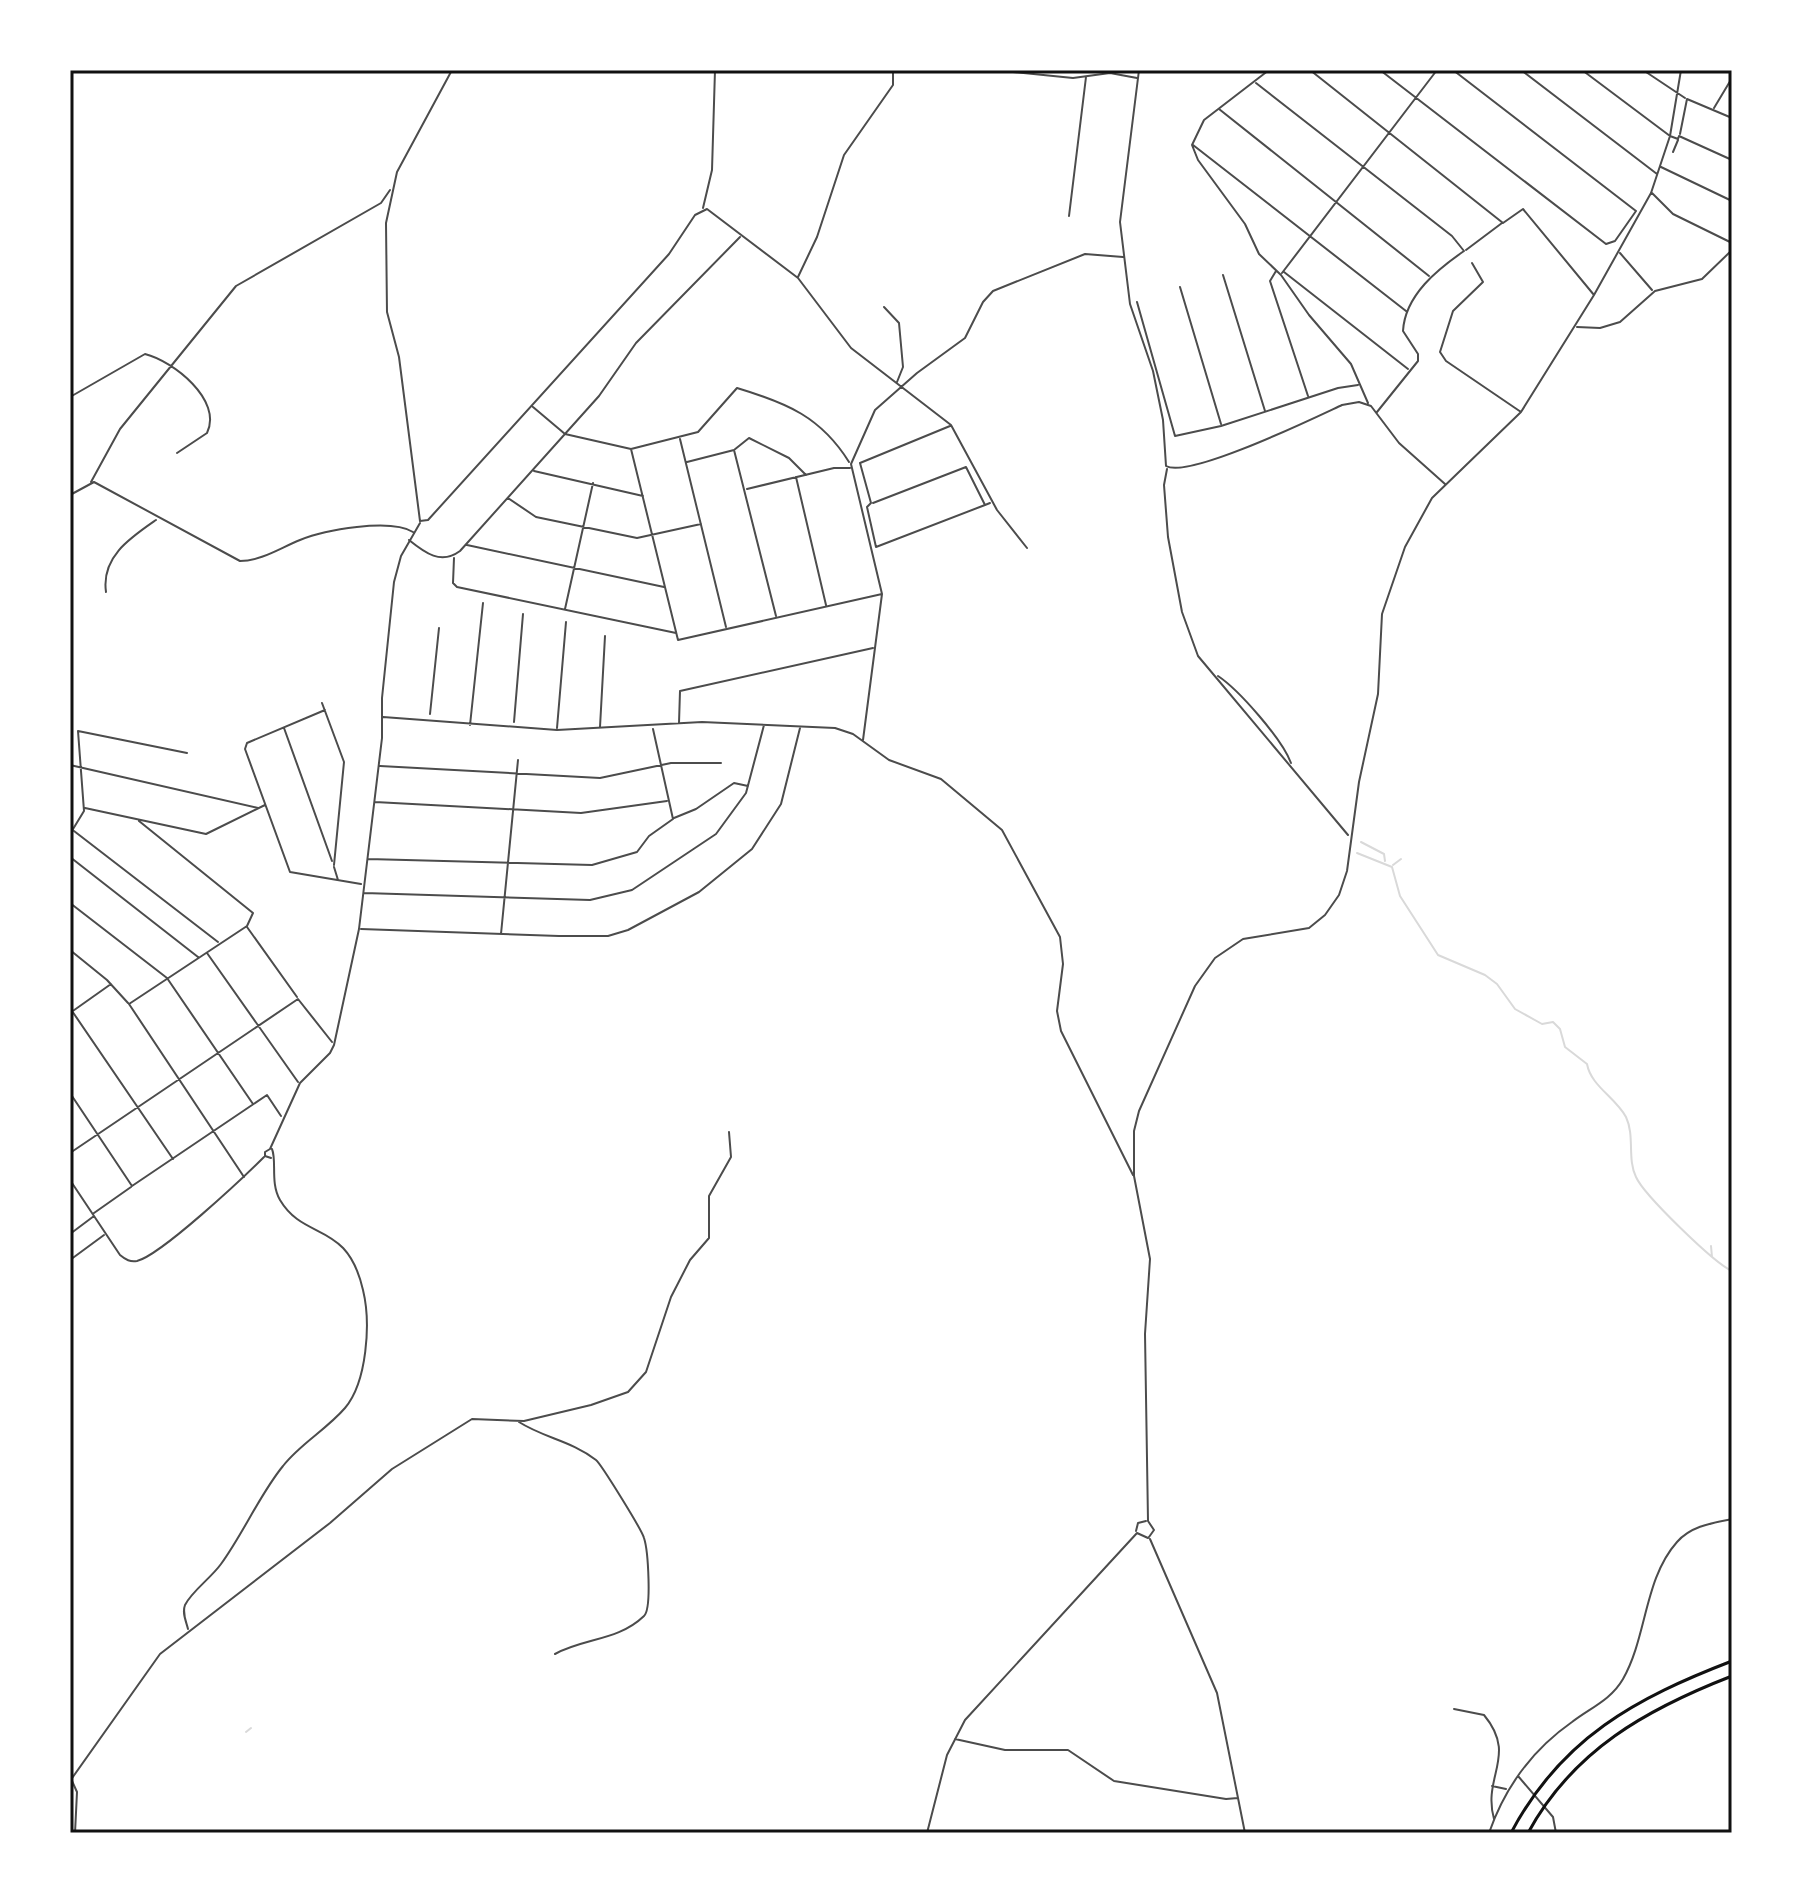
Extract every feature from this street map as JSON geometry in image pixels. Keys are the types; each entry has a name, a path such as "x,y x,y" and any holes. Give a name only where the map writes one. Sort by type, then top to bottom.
{"main road":[{"path":"1511,1833 1553,1771 1595,1731 1646,1697 1732,1661"},
{"path":"1528,1833 1572,1771 1609,1737 1662,1705 1732,1676"}],"street":[{"path":"70,1180 120,1255 129,1261 139,1260 177,1235 265,1156 265,1150 270,1149 300,1083 334,1045 359,929 379,766 394,582 409,540 420,521 399,357 387,312 387,209 391,189 408,148 452,70"},
{"path":"420,521 428,520 532,406 669,254 702,209 712,170 715,70"},
{"path":"798,278 817,237 844,155 893,85 893,70"},
{"path":"1063,70 1064,76"},
{"path":"1139,70 1120,222 1135,327 1153,371 1163,420 1164,462 1168,468 1164,485 1167,529 1182,612 1198,656 1291,764 1339,827 1350,835"},
{"path":"1269,70 1204,120 1192,145 1198,160 1245,224 1259,254 1276,271 1410,370"},
{"path":"1310,70 1503,223"},
{"path":"1380,70 1606,244 1615,241 1636,211"},
{"path":"1282,273 1437,70"},
{"path":"1453,70 1641,214"},
{"path":"1521,70 1658,175"},
{"path":"1582,70 1670,136 1732,160"},
{"path":"1643,70 1678,96 1732,118"},
{"path":"1137,1533 1142,1538 1149,1537 1154,1530 1148,1521 1145,1334 1150,1259 1134,1176 1134,1131 1139,1111 1201,975 1232,944 1254,936 1300,931 1325,915 1345,880 1350,835 1378,694 1384,607 1414,526 1445,484 1521,412 1576,327 1651,193 1670,136 1681,70"},
{"path":"1003,71 1086,77 1110,73 1137,78"},
{"path":"1069,216 1086,77"},
{"path":"1714,109 1732,78"},
{"path":"1256,83 1452,236 1464,251"},
{"path":"1673,152 1687,99"},
{"path":"1218,108 1430,277"},
{"path":"1192,145 1408,312"},
{"path":"1661,167 1732,201"},
{"path":"70,495 91,482 120,429 236,286 381,203 391,189"},
{"path":"1651,193 1673,214 1732,243"},
{"path":"381,203 387,209"},
{"path":"702,209 714,211 741,236 798,278 840,336 951,425 993,502 1027,548"},
{"path":"1377,412 1419,357 1403,331 1408,312 1430,277 1523,209 1594,295"},
{"path":"409,540 425,554 453,556 466,545 599,396 636,343 741,236"},
{"path":"1576,327 1615,325 1653,292 1695,283 1732,250"},
{"path":"1619,252 1653,292"},
{"path":"851,466 869,418 901,385 965,338 983,302 993,291 1085,254 1123,257"},
{"path":"1472,263 1483,282 1453,311 1440,352 1446,361 1521,412"},
{"path":"1276,271 1270,281 1309,397"},
{"path":"1282,273 1309,315 1347,358 1367,404 1377,412 1399,443 1445,484"},
{"path":"1223,275 1265,411"},
{"path":"1180,287 1221,426"},
{"path":"1137,302 1175,436 1221,426 1350,385 1360,386"},
{"path":"884,307 899,323 903,367 897,382"},
{"path":"70,397 145,354 171,368 200,393 211,416 207,433 177,453"},
{"path":"532,406 565,434 631,449 698,432 737,388 798,411 831,435 851,466 882,594 862,741"},
{"path":"1168,468 1218,458 1342,405 1367,404"},
{"path":"871,503 860,463 951,425"},
{"path":"680,438 726,630"},
{"path":"686,462 734,450 747,438 759,441 789,458 806,475"},
{"path":"631,449 678,640 882,594"},
{"path":"734,450 776,616"},
{"path":"745,490 851,466"},
{"path":"985,505 966,467 867,507 876,547 881,548 993,502"},
{"path":"534,471 644,496"},
{"path":"796,477 826,605"},
{"path":"91,482 240,561 340,530 400,528 414,533"},
{"path":"565,610 593,483"},
{"path":"859,496 869,494"},
{"path":"508,498 536,517 637,538 654,537 701,524"},
{"path":"106,592 107,574 115,552 157,519"},
{"path":"466,545 666,587"},
{"path":"453,556 453,583 457,587 677,634"},
{"path":"470,725 483,603"},
{"path":"514,722 523,614"},
{"path":"557,730 566,622"},
{"path":"430,714 439,628"},
{"path":"600,728 605,636"},
{"path":"679,724 680,691 875,648"},
{"path":"322,703 344,762 334,865"},
{"path":"325,710 245,746 290,872 364,884"},
{"path":"383,717 557,730 679,724 844,730 889,760 935,775 991,818 1015,849 1063,947 1057,1011 1061,1031 1112,1139 1134,1176"},
{"path":"363,893 590,900 632,890 713,837 742,801 764,725"},
{"path":"653,726 673,819"},
{"path":"284,727 338,881"},
{"path":"359,929 501,935 618,934 709,885 741,861 781,804 800,727"},
{"path":"187,753 78,731 84,808 71,832 219,943"},
{"path":"501,935 518,760"},
{"path":"379,766 600,778 663,765 721,763"},
{"path":"70,765 258,808"},
{"path":"367,859 603,863 637,852 649,836 734,783 748,786"},
{"path":"374,802 581,813 669,800"},
{"path":"84,808 206,834 266,805"},
{"path":"129,1004 247,926 253,916 250,908 139,821"},
{"path":"70,857 199,958"},
{"path":"70,903 167,978 253,1104"},
{"path":"247,926 334,1045"},
{"path":"70,950 111,983 129,1004 244,1177"},
{"path":"207,952 300,1083"},
{"path":"111,983 71,1011 173,1159"},
{"path":"70,1153 298,999"},
{"path":"70,1093 132,1186"},
{"path":"70,1234 132,1186 269,1095 282,1117"},
{"path":"75,1833 77,1792 70,1780 149,1666 189,1630 330,1523 392,1469 472,1419 518,1421 591,1405 628,1392 646,1372 671,1297 690,1260 709,1238 709,1196 731,1157 729,1132"},
{"path":"189,1630 184,1613 187,1602 220,1566 287,1461 345,1408 355,1391 361,1365 365,1300 354,1265 339,1241 297,1218 283,1205 275,1190 271,1158 274,1153 270,1149"},
{"path":"265,1156 271,1158"},
{"path":"70,1194 76,1189"},
{"path":"70,1260 106,1234"},
{"path":"518,1421 549,1437 573,1444 600,1463 641,1530 646,1545 650,1606 645,1616 613,1636 572,1645 555,1654"},
{"path":"1489,1833 1507,1790 1517,1775 1550,1738 1606,1700 1622,1681 1661,1568 1674,1545 1698,1527 1732,1519"},
{"path":"927,1833 954,1739 973,1710 1137,1533 1138,1523 1148,1521"},
{"path":"1149,1537 1217,1693 1245,1833"},
{"path":"1454,1709 1476,1711 1488,1720 1502,1760 1491,1786 1494,1819"},
{"path":"954,1739 1005,1750 1068,1750 1100,1774 1126,1785 1238,1798"},
{"path":"1517,1775 1553,1817 1556,1833"},
{"path":"1491,1786 1507,1790"}],"waterway":[{"path":"1361,842 1384,854 1385,861"},
{"path":"1357,853 1392,867 1400,896 1438,955 1485,975 1497,984 1515,1009 1542,1024 1553,1022 1560,1029 1565,1047 1587,1064 1593,1079 1626,1117 1633,1170 1642,1186 1665,1213 1732,1271"},
{"path":"1393,865 1401,859"},
{"path":"1711,1246 1712,1257"},
{"path":"246,1732 251,1728"}]}
